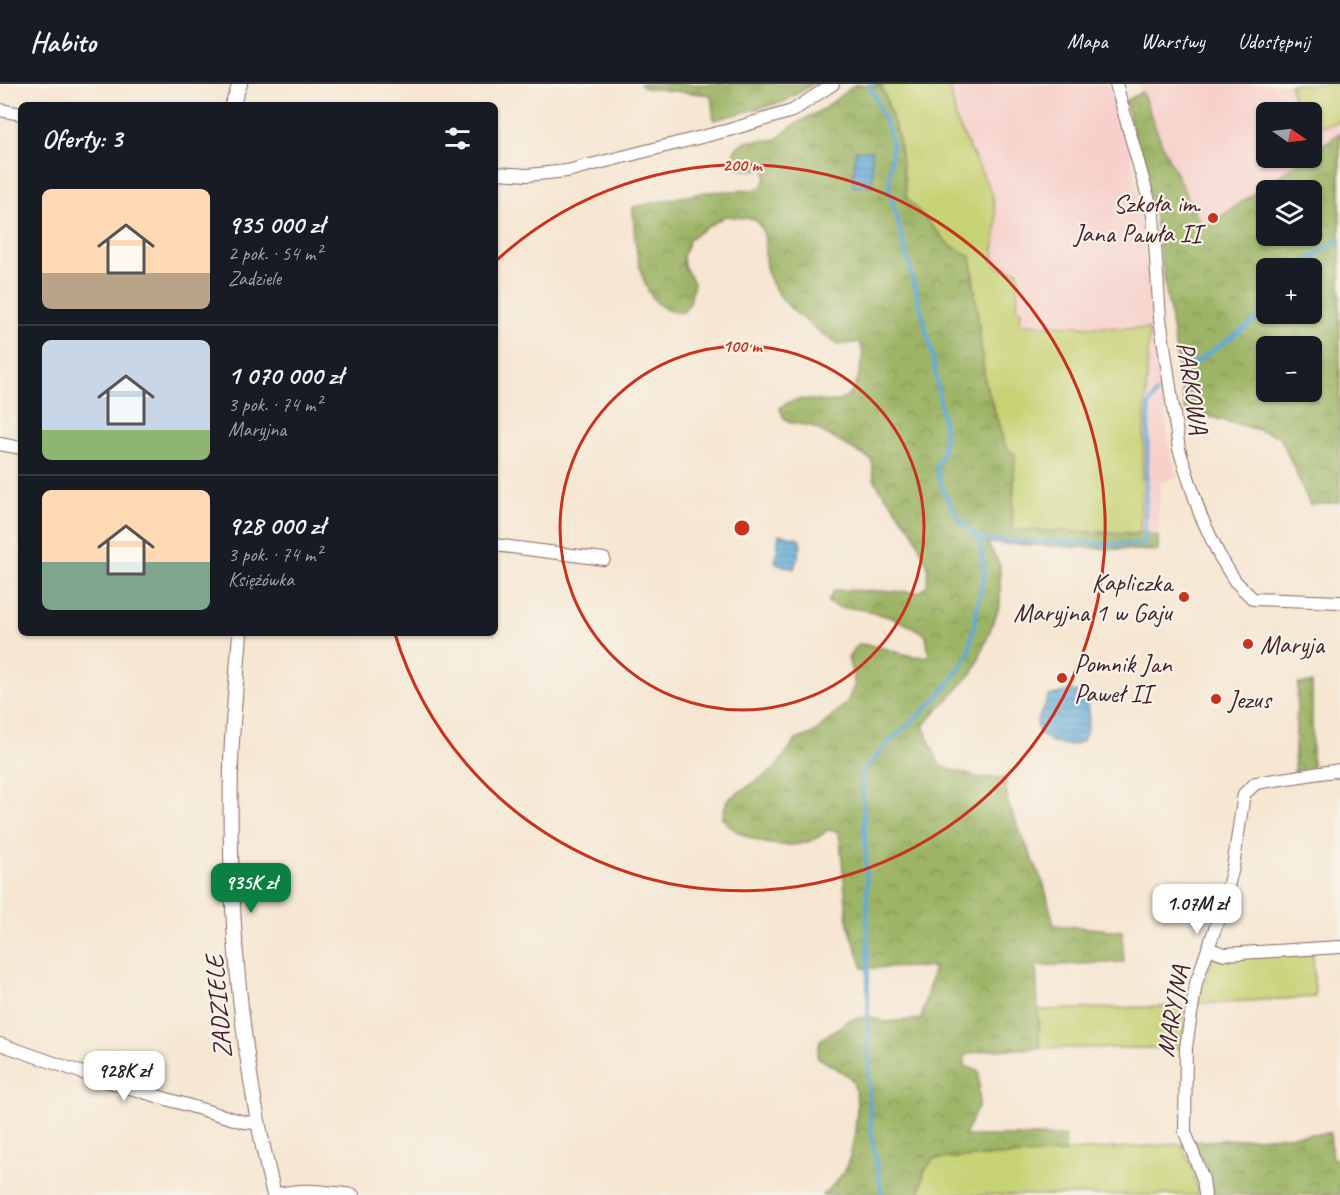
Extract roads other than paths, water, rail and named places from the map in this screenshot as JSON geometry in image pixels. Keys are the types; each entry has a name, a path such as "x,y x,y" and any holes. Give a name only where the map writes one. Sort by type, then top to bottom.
{"street":[{"path":"233,102 240,84"},
{"path":"498,173 528,176 567,171 729,130 792,111 833,84"},
{"name":"PARKOWA","path":"1116,84 1153,215 1160,318 1179,449 1200,514 1219,555 1236,581 1253,599 1340,602"},
{"path":"0,110 18,113"},
{"path":"0,444 18,447"},
{"path":"498,545 604,559"},
{"name":"ZADZIELE","path":"240,636 232,740 230,834 239,1005 256,1123 275,1195"},
{"name":"MARYJNA","path":"1205,1195 1203,1179 1185,1132 1186,1047 1196,983 1233,867 1245,790 1256,783 1340,770"},
{"path":"1208,948 1224,954 1340,948"},
{"path":"0,1044 103,1080 244,1122 256,1123"},
{"path":"275,1195 301,1190 353,1195"}],"water":[{"path":"855,150 872,151 872,186 853,186"},
{"path":"779,534 799,538 801,546 794,569 775,563"},
{"path":"1072,690 1085,700 1088,706 1088,726 1083,741 1071,745 1053,743 1038,732 1037,721 1049,696"}],"waterway":[{"path":"870,84 892,144 889,188 932,352 945,433 942,455 936,468 943,490 958,518 980,540 984,575 968,655 952,680 932,703 887,744 862,773 867,888 869,1094 872,1139 882,1195"},
{"path":"1312,258 1340,239"},
{"path":"1181,373 1256,320"},
{"path":"980,540 1144,545 1149,406 1156,393"}],"place":[{"name":"Szkoła im. Jana Pawła II","path":"1213,218"},
{"name":"Kapliczka Maryjna 1 w Gaju","path":"1184,597"},
{"name":"Maryja","path":"1248,644"},
{"name":"Pomnik Jan Paweł II","path":"1062,678"},
{"name":"Jezus","path":"1216,699"}]}
